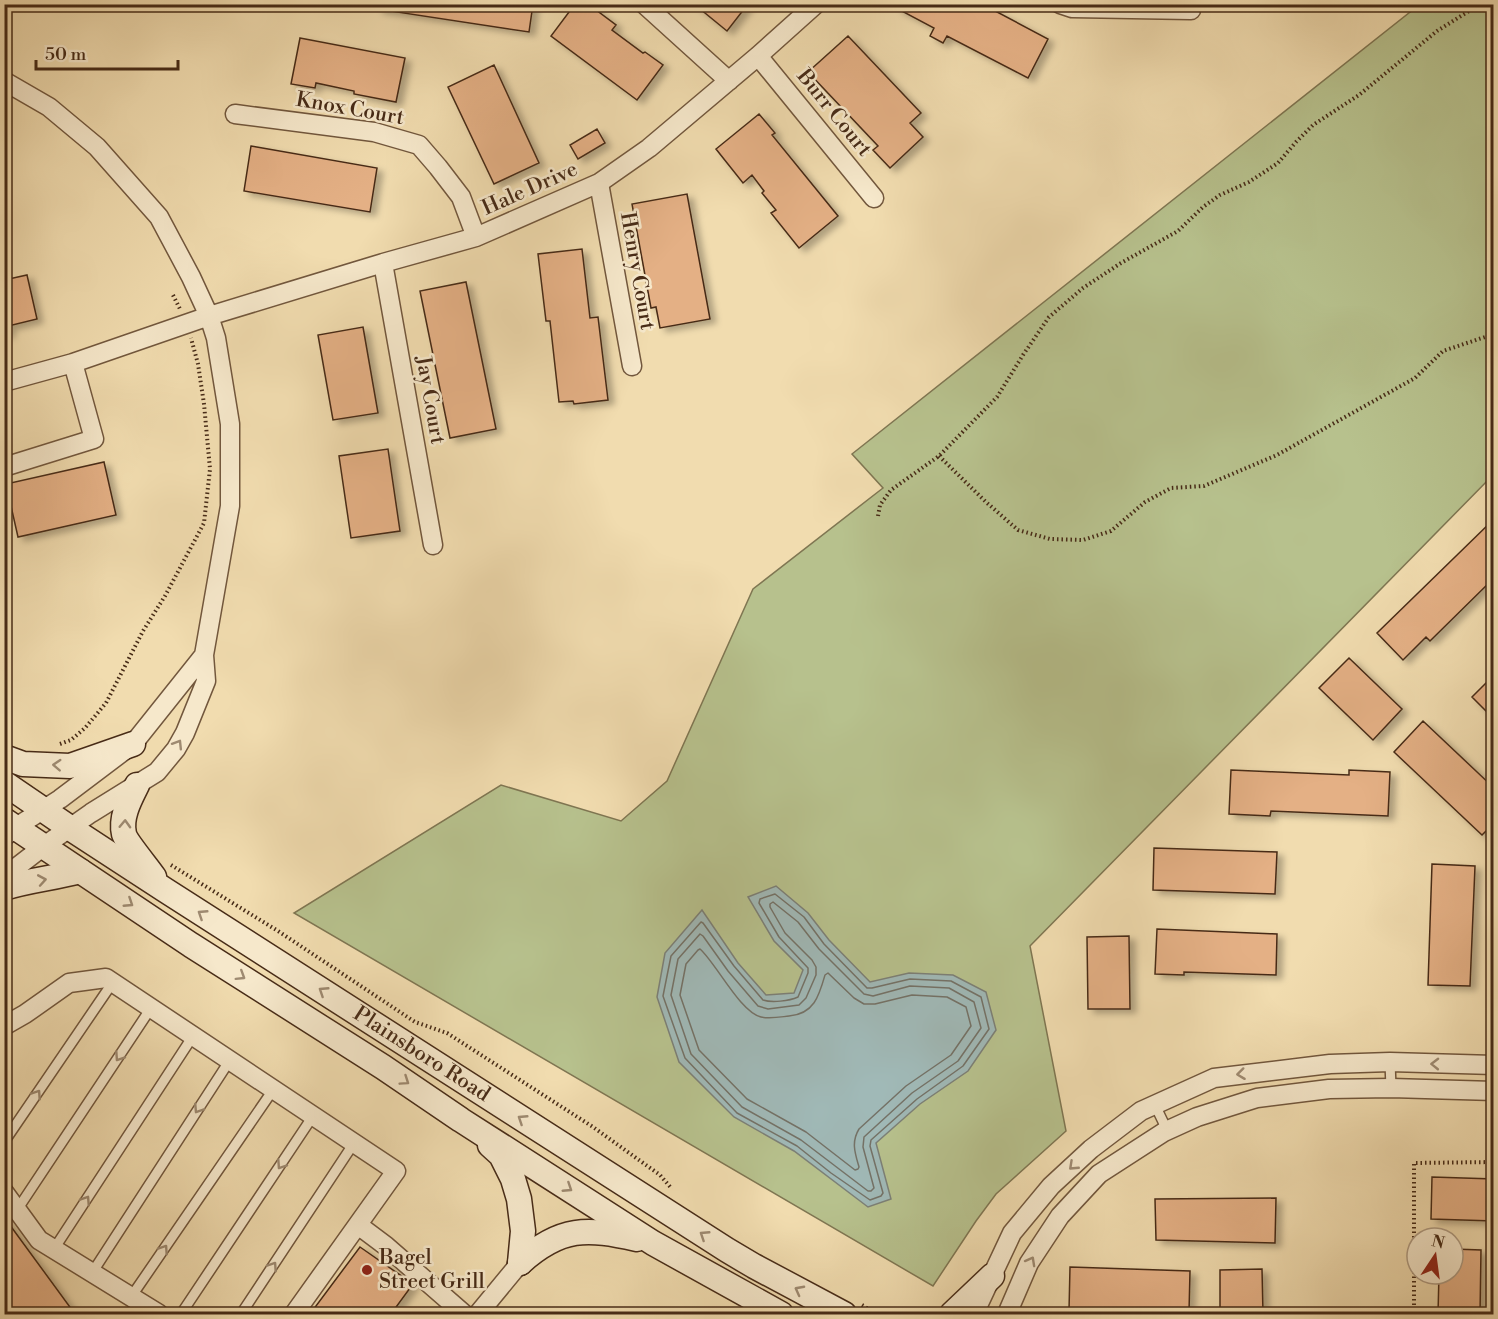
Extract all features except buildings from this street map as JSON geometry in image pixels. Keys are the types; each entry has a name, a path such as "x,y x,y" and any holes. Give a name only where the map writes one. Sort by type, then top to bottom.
{"street":[{"path":"644,4 729,81"},
{"name":"Hale Drive","path":"4,382 74,363 209,316 476,237 599,183 649,148 816,4"},
{"path":"1060,4 1072,8 1191,10"},
{"name":"Burr Court","path":"758,56 874,198"},
{"path":"4,81 49,107 97,147 159,217 209,316 216,338 230,424 230,506 204,655 206,681 185,733 176,749 156,772 70,828 4,877"},
{"name":"Knox Court","path":"235,114 374,132 419,145 461,196 476,237"},
{"name":"Henry Court","path":"599,183 632,366"},
{"name":"Jay Court","path":"383,263 433,545"},
{"path":"4,467 94,439 74,363"},
{"path":"8,828 60,799 133,744 204,655"},
{"path":"4,757 23,764 70,766 133,744"},
{"name":"Plainsboro Road","path":"4,783 165,890 727,1250 754,1266 850,1308"},
{"path":"137,784 126,807 124,836 165,890"},
{"name":"Plainsboro Road","path":"8,828 44,846 191,945 383,1066 461,1120 653,1242 781,1314"},
{"path":"4,888 80,871"},
{"path":"4,1026 26,1014 69,983 106,978 396,1172 294,1314"},
{"path":"1007,1314 1029,1263 1060,1216 1099,1174 1167,1130 1197,1117 1257,1098 1330,1076 1390,1062 1494,1065"},
{"path":"974,1314 1012,1233 1051,1186 1091,1149 1141,1111 1214,1077 1330,1076 1391,1088 1494,1091"},
{"path":"461,1120 501,1155 514,1184 522,1215 523,1247 520,1263"},
{"path":"4,1192 39,1240 159,1314"},
{"path":"358,1225 386,1246 464,1314"},
{"path":"477,1314 520,1263 535,1250 553,1240 572,1233 592,1231 653,1242"},
{"path":"952,1314 992,1276"}],"lane":[{"path":"4,1142 113,982"},
{"path":"17,1210 152,1008"},
{"path":"54,1249 193,1036"},
{"path":"92,1273 230,1060"},
{"path":"1390,1062 1391,1088"},
{"path":"131,1297 273,1090"},
{"path":"1155,1105 1167,1130"},
{"path":"181,1314 314,1116"},
{"path":"241,1314 354,1143"}],"path":[{"path":"878,516 880,505 891,490 939,456 997,397 1049,317 1074,296 1121,263 1178,231 1203,207 1220,195 1249,182 1278,163 1313,125 1359,95 1437,31 1469,11 1475,4"},
{"path":"54,746 71,740 85,728 106,702 204,523 210,469 204,404 198,364 187,324 173,295"},
{"path":"939,456 1018,530 1050,539 1083,540 1111,531 1145,502 1171,489 1204,486 1277,455 1415,378 1443,351 1494,334"},
{"path":"171,865 278,931 415,1022 447,1033 593,1126 660,1175 678,1196"},
{"path":"1414,1314 1414,1163 1494,1162"},
{"path":"850,1308 889,1314"}],"green space":[{"path":"1419,5 1493,5 1493,475 1030,946 1066,1131 996,1194 933,1286 294,913 501,785 621,821 667,781 753,589 883,488 852,454"}],"water":[{"path":"776,886 808,913 829,940 870,982 909,973 953,975 986,992 996,1030 968,1071 920,1104 876,1143 891,1199 868,1207 794,1151 734,1117 679,1062 657,997 665,953 702,910 738,963 766,995 794,993 803,970 774,941 748,897"}],"place":[{"name":"Bagel Street Grill","path":"367,1270"}]}
